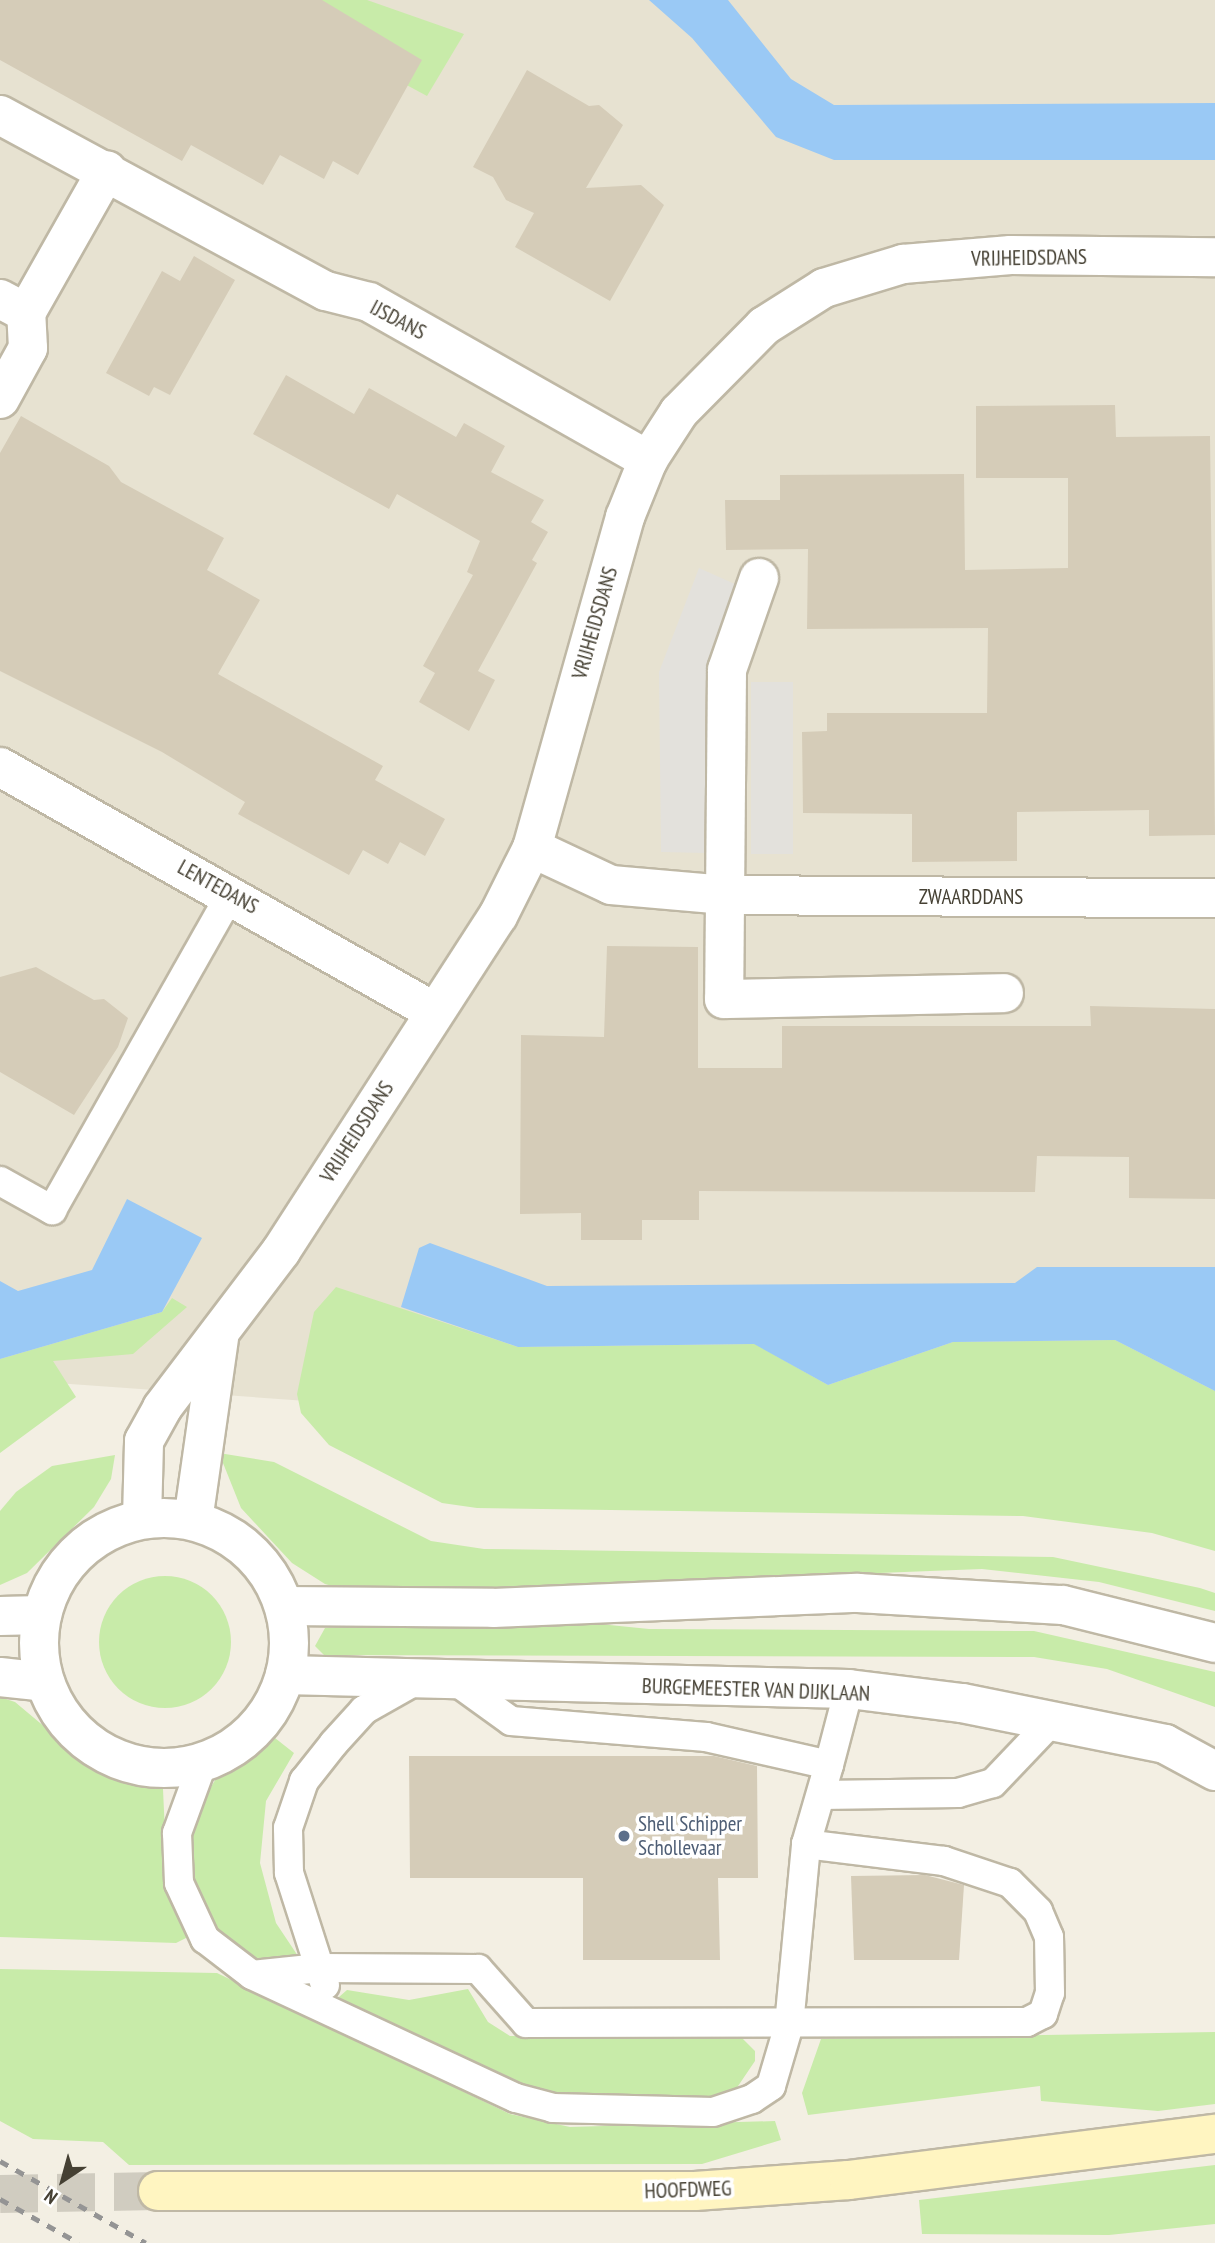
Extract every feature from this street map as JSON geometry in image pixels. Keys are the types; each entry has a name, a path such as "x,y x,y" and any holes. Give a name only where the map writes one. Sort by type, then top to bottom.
{"main road":[{"name":"HOOFDWEG","path":"158,2191 695,2191 849,2180 1215,2134"}],"street":[{"name":"IJSDANS","path":"0,116 107,170 326,291 369,302 648,460"},
{"path":"0,399 28,348 13,306 107,170"},
{"name":"VRIJHEIDSDANS","path":"142,1519 144,1441 219,1338 498,916 532,848 625,517 648,460 719,367 764,326 824,288 903,264 1011,255 1215,257"},
{"path":"759,578 727,670 724,999 1004,993"},
{"name":"LENTEDANS","path":"0,767 230,894 434,1012"},
{"name":"ZWAARDDANS","path":"532,848 611,885 726,895 1215,898"},
{"name":"VRIJHEIDSDANS","path":"193,1521 219,1338"},
{"path":"142,1519 193,1521 240,1543 267,1572 284,1606 285,1675 251,1734 203,1762 153,1767 106,1753 69,1725 45,1682 42,1615 51,1590 81,1549 142,1519"},
{"path":"284,1606 493,1608 858,1593 1063,1605 1215,1643"},
{"path":"0,1616 42,1615"},
{"name":"BURGEMEESTER VAN DIJKLAAN","path":"285,1675 849,1689 1054,1720 1165,1744 1215,1771"},
{"path":"0,1677 45,1682"}],"lane":[{"path":"0,1181 52,1210 230,894"},
{"path":"332,2014 289,1873 288,1828 304,1781 334,1742 364,1710 416,1680"},
{"path":"454,1680 511,1721 706,1737 829,1765"},
{"path":"203,1762 177,1833 179,1883 205,1939 252,1975 516,2098 553,2108 713,2112 752,2099 771,2086 789,2025 806,1844 849,1689"},
{"path":"821,1795 958,1793 993,1783 1054,1720"},
{"path":"252,1975 320,1968 478,1969 526,2023 789,2025 1027,2022 1043,2014 1050,1993 1049,1937 1038,1911 1010,1883 944,1861 806,1844"}],"shaded area":[{"path":"0,0 1215,0 1215,1514 447,1411 0,1379"},
{"path":"699,568 737,585 706,666 705,853 661,852 659,672"},
{"path":"751,682 793,682 793,854 751,854"}],"green space":[{"path":"249,0 367,0 464,34 427,96"},
{"path":"336,1287 518,1347 755,1344 828,1385 953,1342 1115,1340 1215,1391 1215,1551 1152,1533 1023,1516 477,1508 442,1503 329,1445 301,1413 297,1394 314,1312"},
{"path":"172,1298 187,1307 133,1354 53,1361 76,1397 0,1453 0,1359 162,1312"},
{"path":"219,1453 274,1462 431,1541 484,1549 1053,1557 1215,1593 1215,1611 1099,1582 982,1569 358,1593 325,1584 292,1563 241,1508"},
{"path":"115,1455 111,1479 94,1507 27,1573 0,1585 0,1511 16,1492 52,1466"},
{"path":"165,1576 190,1581 212,1595 226,1617 231,1642 226,1667 212,1689 190,1703 165,1708 140,1703 118,1689 104,1667 99,1642 104,1617 118,1595 140,1581"},
{"path":"540,1618 649,1629 1034,1631 1215,1672 1215,1707 1107,1669 1034,1657 324,1655 315,1646 325,1628"},
{"path":"0,1697 15,1702 89,1764 163,1789 167,1878 188,1937 176,1943 0,1937"},
{"path":"275,1738 294,1753 266,1801 260,1863 276,1923 300,1959 258,1966 209,1924 194,1884 191,1820 217,1777"},
{"path":"0,1969 217,1973 510,2114 570,2127 775,2121 781,2140 702,2164 129,2165 103,2142 33,2139 0,2121"},
{"path":"468,1989 488,2022 510,2036 742,2038 755,2051 755,2061 734,2092 710,2098 557,2098 341,2005 339,1997 347,1990 409,2000"},
{"path":"1215,2032 1215,2104 1158,2111 1041,2101 1040,2086 808,2115 802,2093 821,2039"},
{"path":"1215,2165 1215,2224 1109,2235 922,2234 919,2200"}],"water":[{"path":"649,0 728,0 791,79 834,105 1215,103 1215,160 834,160 776,137 692,38"},
{"path":"127,1199 202,1238 162,1312 0,1359 0,1281 18,1291 92,1270"},
{"path":"430,1243 547,1286 1015,1283 1037,1267 1215,1267 1215,1391 1115,1340 953,1342 828,1385 754,1344 518,1347 401,1307 419,1248"}],"building":[{"path":"0,0 322,0 422,60 358,175 333,161 324,179 280,155 263,185 191,145 182,161 0,60"},
{"path":"527,70 589,106 599,105 623,125 586,188 641,185 664,205 610,301 515,247 534,213 506,200 493,177 473,167"},
{"path":"194,256 235,280 170,395 154,387 149,396 106,373 162,271 180,281"},
{"path":"286,375 354,414 369,388 456,437 464,423 505,446 491,472 544,500 531,522 548,532 532,560 537,563 478,671 495,680 469,731 419,702 435,673 423,666 473,575 467,572 480,541 397,494 389,509 253,434"},
{"path":"1115,405 1116,437 1210,436 1215,835 1149,836 1149,810 1017,812 1017,861 912,862 912,814 803,813 802,732 827,731 827,713 987,713 988,628 807,629 808,549 726,550 725,500 780,500 780,475 964,474 965,570 1068,568 1068,478 976,478 976,406"},
{"path":"21,416 109,466 121,482 224,538 207,570 260,600 218,674 383,766 375,780 445,819 425,856 400,842 388,864 363,850 349,875 238,814 245,802 162,752 0,671 0,453"},
{"path":"607,946 698,947 698,1068 782,1068 782,1026 1091,1026 1090,1006 1215,1009 1215,1199 1129,1198 1129,1157 1037,1156 1035,1192 699,1191 699,1220 642,1220 642,1240 581,1240 581,1213 520,1214 521,1035 604,1037"},
{"path":"36,967 94,1000 104,999 128,1018 118,1047 74,1115 0,1072 0,977"},
{"path":"409,1756 714,1756 757,1766 758,1878 718,1878 720,1960 583,1960 583,1878 410,1878"},
{"path":"925,1875 964,1885 959,1960 854,1960 851,1876"}],"tunnel":[{"path":"0,2194 158,2191"}],"railway":[{"path":"0,2161 146,2243"},
{"path":"0,2199 79,2243"}],"place":[{"name":"Shell Schipper Schollevaar","path":"624,1836"}]}
